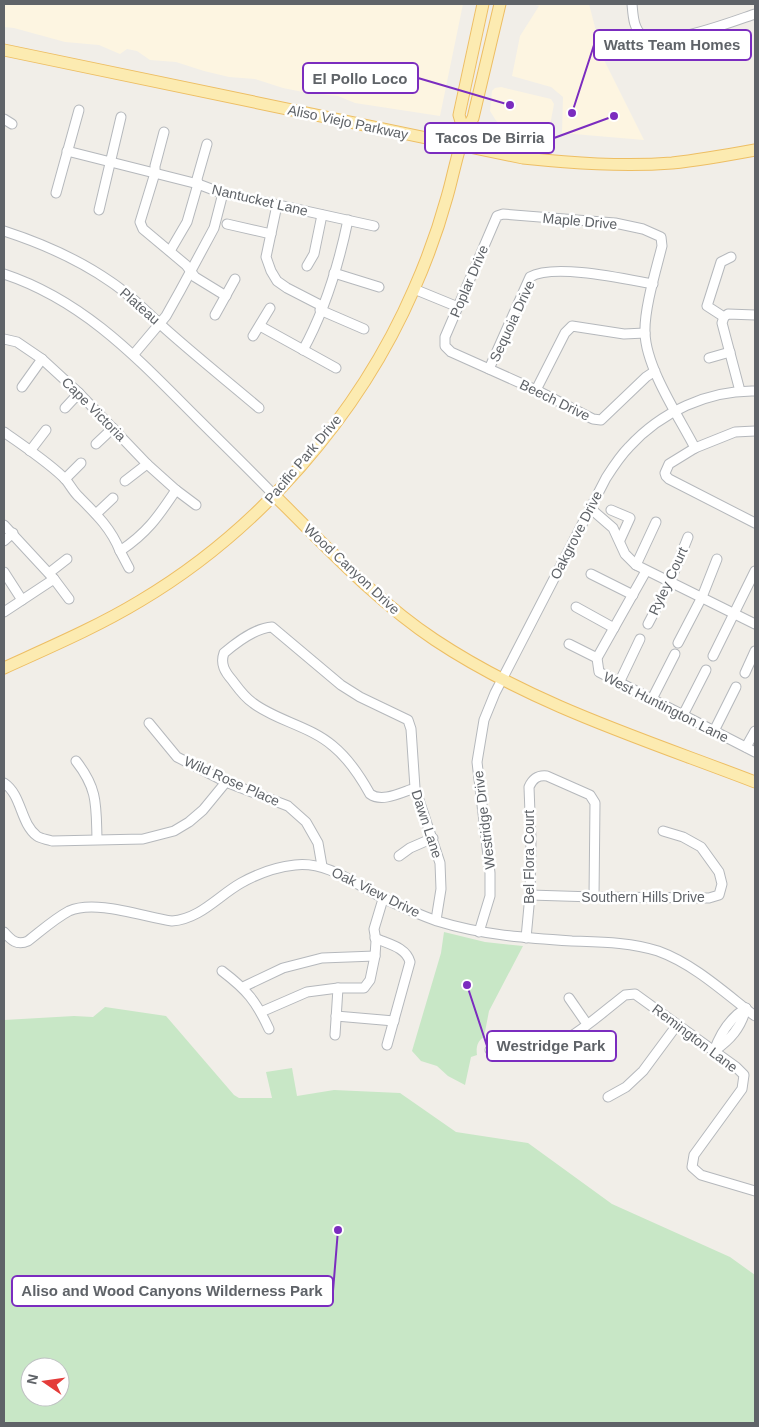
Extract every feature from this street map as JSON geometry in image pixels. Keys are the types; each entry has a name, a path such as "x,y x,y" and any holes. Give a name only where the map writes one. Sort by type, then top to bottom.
{"main road":[{"name":"Pacific Park Drive","path":"464,132 459,115 482,4"},
{"name":"Pacific Park Drive","path":"4,668 122,612 150,596 193,566 229,538 275,496 329,432 393,332 414,289 447,199 464,132 473,118 499,5"},
{"name":"Aliso Viejo Parkway","path":"9,51 460,146 537,160 626,164 672,163 755,150"},
{"name":"Wood Canyon Drive","path":"275,496 381,598 433,639 502,680 552,704 755,782"}],"street":[{"path":"632,4 638,31 644,37 651,39 665,39 705,31 755,14"},
{"path":"56,193 79,110"},
{"path":"99,210 121,117"},
{"path":"164,132 155,166 155,173 140,222 143,229 186,265 195,277 226,296"},
{"name":"Nantucket Lane","path":"198,184 197,179 207,144"},
{"name":"Nantucket Lane","path":"67,151 198,184 223,193 374,226"},
{"path":"170,251 187,222 198,184"},
{"path":"134,354 160,324 173,304 214,228 223,193"},
{"path":"277,204 266,257 277,281 321,308 364,329"},
{"name":"Nantucket Lane","path":"307,266 314,254 322,214"},
{"name":"Maple Drive","path":"497,216 503,214 615,223 643,229 661,237 662,246 653,284"},
{"name":"Poplar Drive","path":"445,346 445,337 497,216"},
{"path":"303,350 315,328 342,249 348,220"},
{"path":"227,224 270,234"},
{"name":"Plateau","path":"4,231 27,238 62,253 95,272 132,298 259,408"},
{"path":"724,317 707,306 721,262 731,258"},
{"name":"Sequoia Drive","path":"490,369 530,277 539,272 597,274 653,284"},
{"path":"334,273 379,287"},
{"name":"Wood Canyon Drive","path":"4,274 26,282 78,310 134,354 275,496"},
{"path":"215,315 235,280"},
{"path":"653,284 646,320 645,334 648,351 655,371 695,448"},
{"path":"414,289 458,307"},
{"path":"253,336 270,308"},
{"path":"740,391 722,323 724,317 728,314 755,314"},
{"path":"260,326 336,368"},
{"path":"536,390 565,333 572,326 624,334 645,334"},
{"name":"Cape Victoria","path":"4,339 17,342 42,359 79,393 147,464 196,505"},
{"name":"Beech Drive","path":"445,346 451,352 536,390 593,420 601,420 646,377 655,371"},
{"path":"709,358 730,352"},
{"path":"22,387 42,359"},
{"name":"Oakgrove Drive","path":"502,680 606,478 629,447 658,422 684,406 740,391 755,391"},
{"path":"65,408 79,393"},
{"path":"96,444 113,428"},
{"path":"30,451 46,430"},
{"path":"755,431 735,432 695,448 669,464 665,473 669,479 755,523"},
{"path":"4,432 65,479 75,494 96,514 114,537 129,568"},
{"path":"65,479 81,463"},
{"path":"125,481 147,464"},
{"path":"120,551 136,541 154,522 176,490"},
{"path":"96,514 113,498"},
{"path":"590,508 613,528 626,554 636,564 646,571 755,624"},
{"path":"611,510 630,518 620,540"},
{"path":"636,564 656,522"},
{"path":"4,525 52,576 69,599"},
{"path":"4,541 13,533"},
{"name":"Ryley Court","path":"648,624 670,582 688,538"},
{"path":"4,612 52,576 67,559"},
{"path":"678,643 702,597 717,559"},
{"name":"West Huntington Lane","path":"646,571 597,658 599,672 755,752"},
{"path":"712,656 755,571"},
{"path":"591,574 633,595"},
{"path":"4,575 22,600"},
{"path":"576,607 614,628"},
{"name":"Dawn Lane","path":"415,788 375,798 370,794 350,762 332,745 313,732 253,703 247,698 222,666 224,653 231,647 266,628 272,627 341,685 360,697 408,720 411,729 415,788 440,863 441,875 436,920"},
{"path":"619,683 640,639"},
{"path":"569,644 597,658"},
{"path":"745,673 755,651"},
{"path":"652,698 675,654"},
{"path":"683,715 706,670"},
{"name":"Westridge Drive","path":"479,932 490,896 490,873 477,762 484,720 502,680"},
{"path":"714,731 736,687"},
{"name":"Wild Rose Place","path":"149,723 177,757 226,782 288,806 306,822 318,843 322,866"},
{"path":"746,748 755,731"},
{"path":"76,761 86,774 95,797 97,839"},
{"name":"Bel Flora Court","path":"526,938 530,895 531,840 529,786 532,780 541,776 547,776 590,795 595,803 594,898"},
{"path":"4,783 12,789 31,829 39,837 52,841 142,839 174,831 189,822 203,810 226,782"},
{"name":"Southern Hills Drive","path":"530,895 594,898 709,898 719,895 722,884 719,872 701,847 683,837 663,831"},
{"path":"399,856 410,848 433,838"},
{"name":"Oak View Drive","path":"4,932 16,943 22,944 28,942 63,914 90,906 163,920 182,920 196,914 233,888 255,876 296,865 322,866 384,899 436,920 479,932 526,938 636,944 660,952 685,963 755,1016"},
{"path":"261,1012 307,992 338,988 364,988 370,980 376,956 374,929 384,899"},
{"path":"375,938 404,950 410,962 387,1045"},
{"path":"243,987 283,968 322,958 376,956"},
{"path":"222,971 243,987 261,1012 269,1029"},
{"path":"335,1035 338,988"},
{"name":"Remington Lane","path":"490,1050 530,1053 551,1048 625,995 635,994 744,1075 742,1089 694,1155 692,1167 701,1175 755,1191"},
{"path":"569,998 587,1024"},
{"path":"714,1051 719,1038 727,1033 735,1015 746,1008"},
{"path":"336,1016 394,1021"},
{"path":"608,1097 626,1087 643,1071 677,1025"}],"shaded area":[{"path":"4,4 463,4 440,116 355,103 338,96 283,88 255,79 229,77 176,62 150,60 137,51 127,49 120,54 99,45 65,42 4,27"},
{"path":"532,4 589,4 603,58 644,140 562,133 563,97 551,87 512,76 520,36 539,6"},
{"path":"501,87 551,99 554,104 547,141 512,134 502,128 490,111 492,91 495,88"}],"green space":[{"path":"444,932 485,942 523,946 489,1011 484,1037 478,1045 477,1055 471,1057 465,1085 448,1076 437,1066 421,1061 412,1051 441,953"},
{"path":"105,1007 166,1016 234,1095 239,1098 272,1098 266,1072 292,1068 297,1096 334,1090 400,1093 456,1132 528,1143 612,1204 730,1257 755,1275 755,1423 4,1423 4,1020 74,1016 93,1017"}],"place":[{"name":"El Pollo Loco","path":"510,105"},
{"name":"Watts Team Homes","path":"572,113"},
{"name":"Tacos De Birria","path":"614,116"},
{"name":"Westridge Park","path":"467,985"},
{"name":"Aliso and Wood Canyons Wilderness Park","path":"338,1230"}]}
